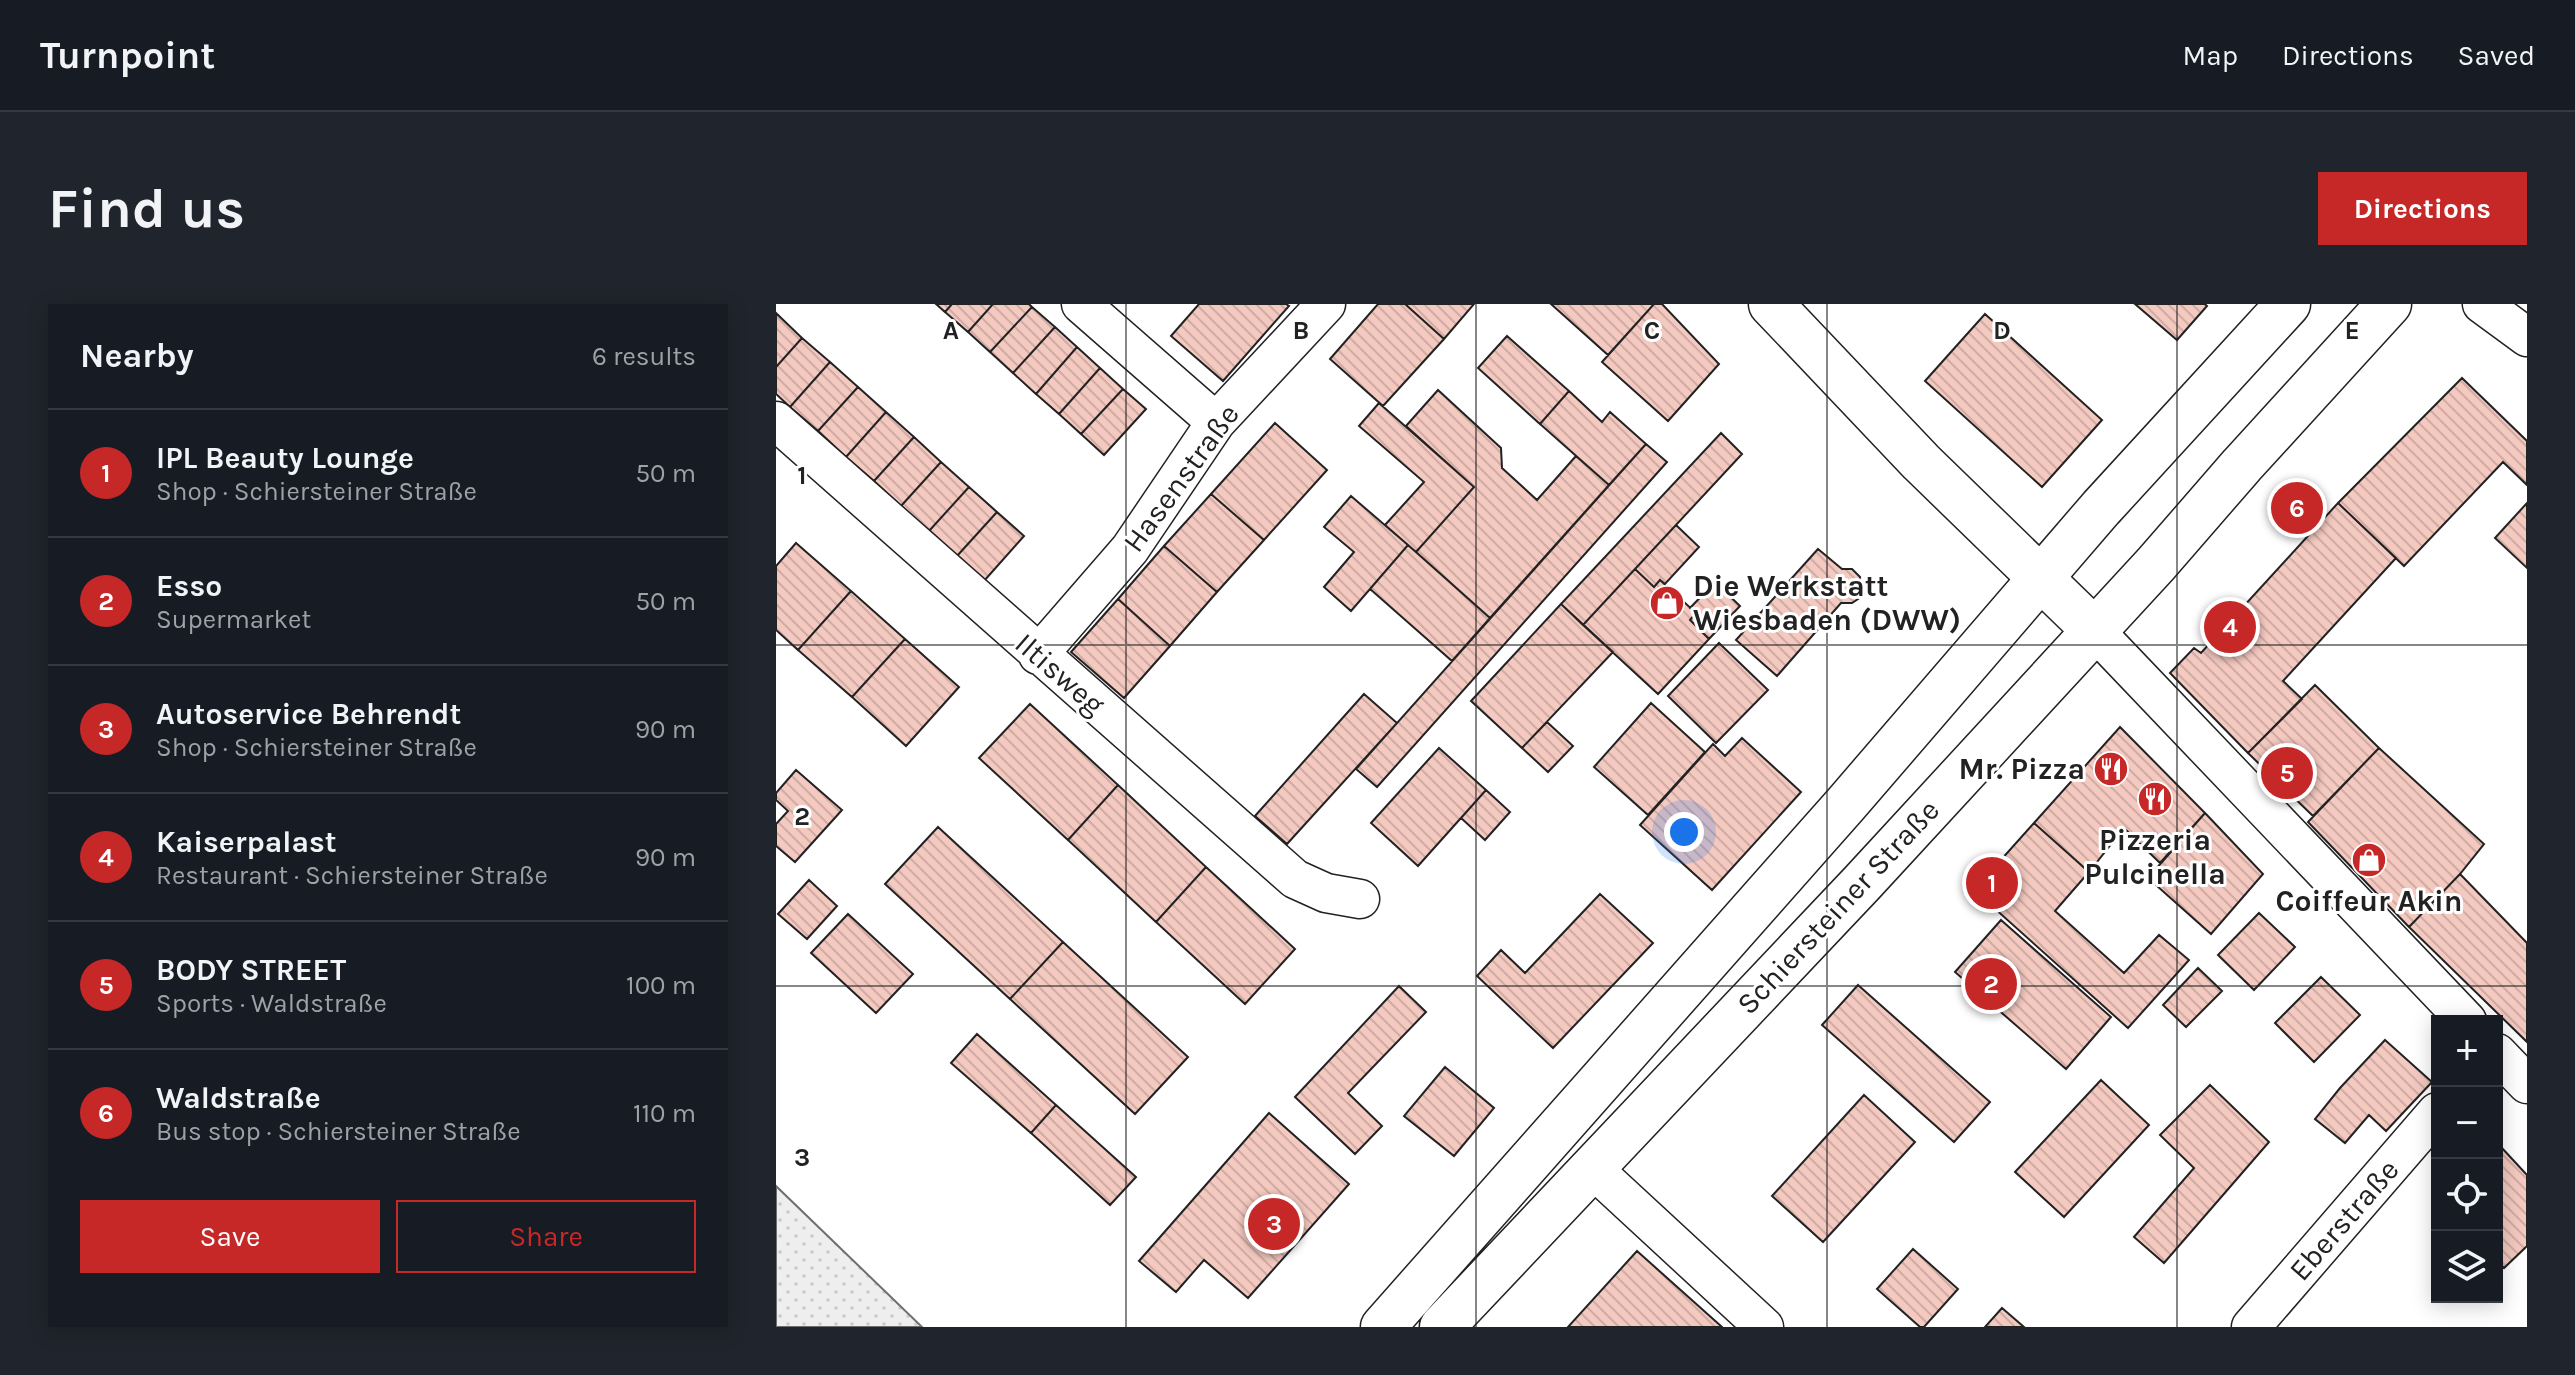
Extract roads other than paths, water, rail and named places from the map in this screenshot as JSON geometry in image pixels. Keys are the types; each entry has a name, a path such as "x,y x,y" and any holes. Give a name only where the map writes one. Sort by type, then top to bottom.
{"main road":[{"path":"1771,304 1880,421 2094,630"},
{"name":"Schiersteiner Straße","path":"1383,1327 2109,500 2288,304"},
{"name":"Schiersteiner Straße","path":"1442,1327 1779,972 2156,564 2389,304"}],"street":[{"path":"1081,304 1216,422"},
{"name":"Hasenstraße","path":"1038,655 1130,549 1216,422 1326,304"},
{"path":"2482,304 2527,337"},
{"name":"Iltisweg","path":"776,421 1295,879 1326,893 1360,899"},
{"path":"2094,630 2461,1015"},
{"path":"2503,1059 2527,1084"},
{"name":"Eberstraße","path":"2251,1327 2431,1119"},
{"path":"1592,1168 1764,1327"}],"place":[{"name":"Waldstraße","path":"2297,508"},
{"name":"Die Werkstatt Wiesbaden (DWW)","path":"1667,603"},
{"name":"Kaiserpalast","path":"2230,627"},
{"name":"Mr. Pizza","path":"2111,769"},
{"name":"BODY STREET","path":"2287,773"},
{"name":"Pizzeria Pulcinella","path":"2155,799"},
{"name":"Coiffeur Akin","path":"2369,860"},
{"name":"IPL Beauty Lounge","path":"1992,883"},
{"name":"Esso","path":"1991,984"},
{"name":"Autoservice Behrendt","path":"1274,1224"}]}
